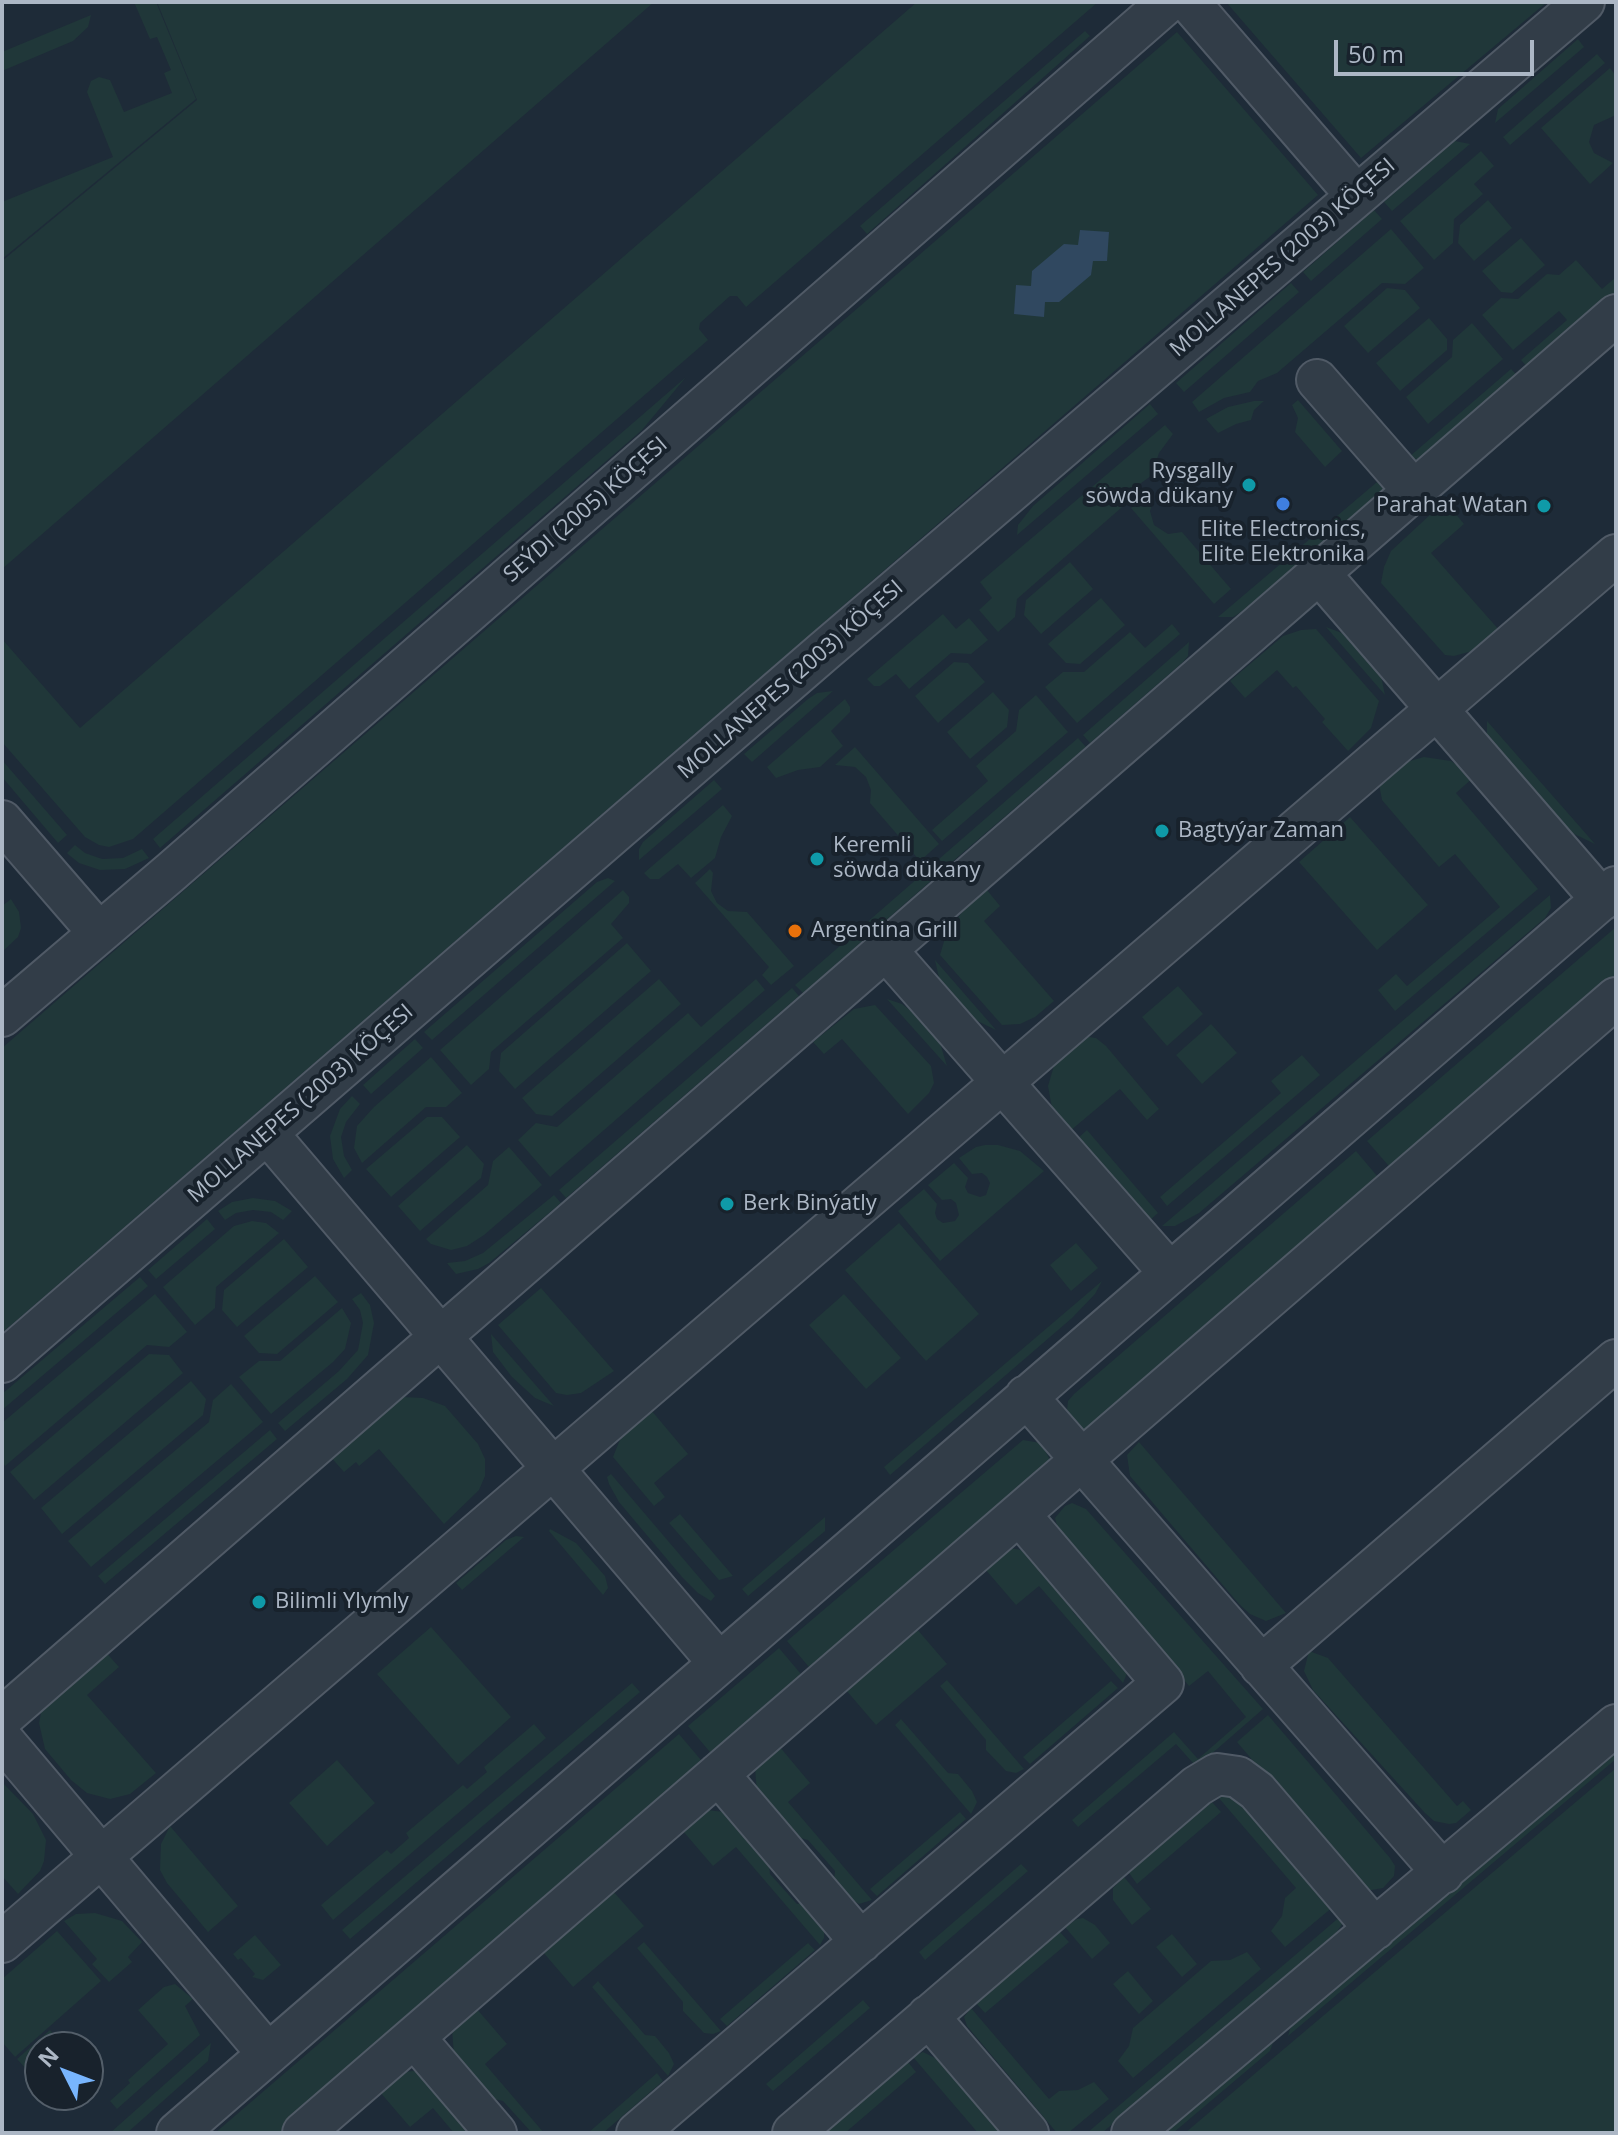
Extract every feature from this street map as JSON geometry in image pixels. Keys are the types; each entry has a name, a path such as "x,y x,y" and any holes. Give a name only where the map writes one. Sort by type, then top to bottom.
{"street":[{"name":"SEÝDI (2005) KÖÇESI","path":"2,1016 1168,2"},
{"path":"1189,2 1356,195"},
{"name":"MOLLANEPES (2003) KÖÇESI","path":"2,1362 1584,2"},
{"path":"2,1718 1616,315"},
{"path":"1317,380 1414,491"},
{"path":"2,1942 1616,555"},
{"path":"177,2133 1609,894 1436,709 1319,573"},
{"path":"2,821 99,933"},
{"path":"886,950 1169,1272"},
{"path":"303,2133 1616,998"},
{"path":"267,1133 719,1663"},
{"path":"1261,1666 1616,1360"},
{"path":"1026,1396 1443,1873"},
{"path":"637,2133 1163,1683 1019,1514"},
{"path":"1132,2133 1616,1725"},
{"path":"2,1739 268,2054"},
{"path":"718,1774 861,1942"},
{"path":"793,2133 1197,1786 1217,1774 1238,1777 1257,1791 1375,1929"},
{"path":"928,2016 1028,2133"},
{"path":"414,2037 496,2133"}],"green space":[{"path":"134,2 156,2 196,99 2,259 2,202 113,157 87,92 91,81 99,77 110,80 124,112 172,93 164,73 171,70 157,37 150,39"},
{"path":"157,2 654,2 2,569 2,261 197,100"},
{"path":"917,2 1098,2 746,307 737,296 730,296 700,323 699,329 708,340 133,839 109,847 85,837 2,742 2,639 80,728"},
{"path":"1226,2 1547,2 1361,158"},
{"path":"91,15 88,27 73,41 2,71 2,52"},
{"path":"1085,31 1090,36 867,234 860,226"},
{"path":"1177,32 1318,195 2,1333 2,1048"},
{"path":"1578,39 1584,47 1495,123 1498,109"},
{"path":"1597,54 1605,63 1510,145 1503,137"},
{"path":"1610,68 1616,76 1616,115 1594,125 1589,142 1594,153 1613,163 1590,184 1541,128"},
{"path":"1455,141 1470,144 1392,211 1384,202"},
{"path":"1481,151 1494,166 1474,184 1483,194 1454,219 1453,243 1434,260 1400,221"},
{"path":"1488,200 1512,228 1474,261 1458,243 1460,225"},
{"path":"1374,210 1382,219 1311,281 1303,272"},
{"path":"1391,229 1424,268 1405,284 1382,283 1277,373 1258,381 1250,392 1224,398 1199,412 1192,402"},
{"path":"1521,238 1545,265 1512,293 1501,292 1482,271"},
{"path":"1576,260 1602,289 1616,277 1616,294 1529,369 1521,360 1567,320 1559,311 1513,350 1482,315 1501,298 1518,299 1547,274 1559,275"},
{"path":"1291,283 1299,292 1184,392 1176,383"},
{"path":"1387,288 1405,290 1420,308 1368,353 1344,326"},
{"path":"1429,318 1447,339 1447,350 1400,391 1376,363"},
{"path":"1472,323 1503,359 1428,424 1406,397 1452,357 1453,340"},
{"path":"1511,369 1520,378 1420,460 1409,457"},
{"path":"686,377 642,430 160,848 153,839"},
{"path":"1298,400 1342,451 1325,467 1295,432 1298,418 1292,405"},
{"path":"1264,401 1254,410 1251,420 1218,433 1206,419 1228,407"},
{"path":"1150,404 1158,414 1017,535 1018,525 1033,506"},
{"path":"1165,425 1173,434 1159,453 1151,476 1134,488 1129,501 1017,599 1015,617 998,632 979,610 992,598 980,582"},
{"path":"1377,482 1385,490 1241,612 1233,617 1218,617"},
{"path":"1148,493 1154,499 1150,511 1154,525 1168,534 1182,532 1231,589 1214,604 1131,508"},
{"path":"1445,501 1464,524 1431,553 1500,631 1476,650 1454,656 1445,655 1381,583 1391,551"},
{"path":"1070,562 1093,589 1041,634 1024,615 1026,600"},
{"path":"1101,598 1125,625 1080,664 1066,663 1048,644"},
{"path":"943,614 956,629 969,618 988,640 971,654 951,653 909,689 896,674 880,686 874,686 867,679"},
{"path":"1172,624 1180,634 1077,723 1045,687 1063,672 1084,672 1130,632 1145,648"},
{"path":"1326,627 1342,633 1375,668 1381,676 1385,695"},
{"path":"1316,629 1379,701 1371,728 1348,751 1322,722 1325,719 1277,670 1245,698 1230,681 1283,636"},
{"path":"1189,642 1188,656 1183,662 1090,743 1083,735"},
{"path":"954,662 968,663 985,682 938,723 915,696"},
{"path":"833,691 752,762 744,754 808,699 817,693"},
{"path":"993,692 1009,710 1007,727 970,759 947,732"},
{"path":"1036,695 1068,732 942,841 932,830 988,781 976,766 1016,731 1019,710"},
{"path":"845,699 850,712 831,731 843,746 820,767 798,770 776,778 767,767"},
{"path":"1487,721 1595,844 1570,832 1492,745 1487,735"},
{"path":"1078,738 1086,747 946,867 939,859"},
{"path":"855,747 939,844 920,861 870,803 871,790 866,777 855,767 835,765"},
{"path":"1424,757 1451,761 1474,777 1456,793 1538,889 1395,1011 1378,990 1396,974 1407,986 1500,907 1455,854 1439,867 1382,800 1379,784 1399,764"},
{"path":"2,760 67,835 58,843 2,777"},
{"path":"714,780 722,789 639,860 643,842"},
{"path":"723,805 732,816 715,858 691,878 678,864 659,879 650,879 644,873"},
{"path":"1350,817 1428,905 1377,950 1299,862"},
{"path":"75,845 85,853 102,859 123,858 142,849 149,858 125,869 100,870 79,863 67,853"},
{"path":"934,864 941,872 803,993 795,985"},
{"path":"710,869 713,873 711,891 717,903 728,911 747,912 794,966 771,985 762,975 769,967 695,883"},
{"path":"608,878 615,881 432,1040 424,1032 597,882"},
{"path":"623,890 629,897 629,903 611,924 623,938 491,1052 489,1069 471,1085 440,1050"},
{"path":"987,890 1000,906 984,921 1054,1001 1035,1017 1020,1024 1002,1025 940,955 947,931 964,910"},
{"path":"1550,895 1551,908 1545,918 1199,1213 1175,1226 1162,1226"},
{"path":"11,899 19,912 21,928 18,937 2,952 2,906"},
{"path":"1616,927 1616,982 1395,1173 1367,1141"},
{"path":"627,943 651,971 515,1089 499,1071 501,1053"},
{"path":"935,960 996,1030 971,1018 946,991"},
{"path":"659,979 681,1004 552,1116 536,1114 522,1098"},
{"path":"756,979 765,990 550,1177 518,1140 536,1123 557,1127 688,1013 701,1027"},
{"path":"1178,986 1203,1014 1167,1046 1142,1017"},
{"path":"792,988 799,996 566,1198 559,1190"},
{"path":"887,999 902,1004 919,1017 940,1043 947,1066"},
{"path":"875,1005 931,1066 934,1083 929,1093 908,1114 842,1039 824,1054 813,1042 854,1009"},
{"path":"1211,1024 1237,1053 1202,1084 1176,1055"},
{"path":"1082,1036 1096,1038 1106,1046 1159,1109 1147,1120 1120,1089 1070,1131 1052,1108 1048,1086 1056,1059"},
{"path":"415,1039 423,1048 371,1094 363,1085"},
{"path":"1302,1055 1320,1075 1167,1206 1160,1197 1281,1093 1271,1081"},
{"path":"431,1057 462,1093 446,1107 426,1107 362,1163 354,1148 357,1126"},
{"path":"352,1096 360,1104 346,1122 341,1137 344,1156 352,1170 344,1178 333,1159 330,1136 340,1109"},
{"path":"427,1117 442,1117 460,1137 391,1197 366,1169"},
{"path":"1087,1130 1158,1213 1148,1222 1077,1139"},
{"path":"467,1145 484,1164 481,1178 420,1231 398,1206"},
{"path":"985,1145 1020,1151 1044,1171 940,1261 898,1211 924,1189 937,1204 937,1219 943,1223 955,1221 959,1215 956,1203 951,1199 942,1200 928,1185 954,1163 968,1178 965,1187 968,1193 980,1197 986,1195 990,1183 987,1177 982,1173 972,1174 959,1158"},
{"path":"509,1147 542,1185 467,1246 451,1250 431,1244 426,1239 488,1185 493,1161"},
{"path":"1356,1151 1383,1183 1093,1430 1076,1427 1069,1420 1068,1401 1074,1394"},
{"path":"554,1195 561,1203 489,1263 456,1274 447,1263 465,1261 483,1253"},
{"path":"253,1198 275,1201 292,1211 283,1220 271,1212 253,1210 236,1213 225,1220 218,1211 232,1202"},
{"path":"207,1219 215,1229 156,1279 148,1270"},
{"path":"252,1221 266,1223 279,1233 216,1287 215,1308 195,1325 163,1287 234,1226"},
{"path":"899,1223 979,1314 926,1361 845,1270"},
{"path":"284,1239 308,1267 237,1327 222,1310 224,1290"},
{"path":"1076,1243 1098,1268 1071,1291 1050,1265"},
{"path":"315,1276 338,1302 277,1354 259,1353 244,1336"},
{"path":"140,1277 148,1286 2,1410 2,1394"},
{"path":"1102,1281 1095,1294 1072,1318 890,1475 884,1467"},
{"path":"541,1288 614,1371 581,1393 556,1393 498,1325"},
{"path":"361,1293 370,1305 374,1323 368,1355 347,1379 285,1431 278,1423 339,1371 358,1350 363,1323 360,1310 352,1299"},
{"path":"155,1294 187,1332 169,1347 147,1345 5,1466 2,1462 2,1423"},
{"path":"844,1294 901,1358 866,1389 809,1325"},
{"path":"342,1308 351,1323 345,1349 271,1414 239,1377 259,1361 280,1361"},
{"path":"491,1334 554,1406 535,1398 512,1377 493,1352"},
{"path":"149,1354 169,1355 183,1373 34,1500 10,1472"},
{"path":"191,1381 206,1399 203,1415 62,1534 41,1508"},
{"path":"231,1384 263,1422 91,1567 68,1541 209,1422 213,1400"},
{"path":"423,1398 445,1406 478,1444 485,1459 485,1476 479,1490 444,1524 379,1449 359,1466 356,1462 344,1472 329,1455 396,1399"},
{"path":"651,1410 688,1454 654,1483 665,1497 654,1506 613,1457 626,1432"},
{"path":"270,1430 277,1439 105,1584 98,1576"},
{"path":"1023,1440 1041,1443 1050,1460 1048,1469 814,1673 787,1641"},
{"path":"1139,1442 1286,1613 1266,1621 1250,1614 1239,1604 1130,1476 1127,1455"},
{"path":"611,1474 715,1596 711,1601 682,1577 619,1502 607,1477"},
{"path":"1072,1503 1086,1509 1263,1709 1201,1763 1193,1763 1176,1744 1078,1827 1072,1820 1174,1732 1198,1759 1246,1717 1208,1671 1189,1686 1059,1533 1055,1518"},
{"path":"680,1514 733,1576 719,1580 669,1523"},
{"path":"825,1517 825,1531 748,1596 742,1589"},
{"path":"549,1531 576,1543 605,1576 608,1588 603,1595"},
{"path":"524,1537 462,1590 456,1583 506,1540"},
{"path":"1010,1548 1027,1551 1071,1600 1073,1612 1128,1671 1123,1683 1039,1586 1016,1605 985,1569"},
{"path":"431,1627 511,1717 458,1765 377,1674"},
{"path":"916,1628 947,1664 876,1725 845,1689"},
{"path":"779,1648 806,1680 715,1758 688,1726"},
{"path":"103,1649 119,1667 87,1695 156,1773 130,1794 110,1799 87,1793 71,1780 45,1749 39,1723 42,1708"},
{"path":"1309,1651 1328,1658 1457,1806 1463,1801 1471,1810 1456,1823 1449,1824 1434,1821 1425,1813 1313,1690 1304,1671"},
{"path":"947,1680 1024,1769 1016,1773 1006,1771 986,1750 986,1740 940,1686"},
{"path":"1111,1681 1118,1688 1030,1764 1023,1757"},
{"path":"632,1683 640,1692 350,1939 342,1930"},
{"path":"1268,1715 1390,1858 1395,1866 1394,1876 1383,1888 1366,1891 1359,1885 1237,1742"},
{"path":"901,1719 948,1773 958,1774 972,1791 977,1802 971,1814 895,1725"},
{"path":"534,1724 546,1738 333,1920 321,1905 387,1850 391,1854 409,1838 406,1833 463,1785 467,1789 487,1772 484,1767"},
{"path":"679,1734 706,1766 280,2133 215,2133"},
{"path":"779,1746 810,1783 788,1802 872,1900 859,1904 849,1898 834,1881 835,1871 808,1840 797,1837 757,1793 755,1768"},
{"path":"1616,1749 1616,1759 1288,2036 1292,2022"},
{"path":"337,1760 375,1803 327,1846 289,1803"},
{"path":"1616,1768 1616,2133 1185,2133 1265,2065"},
{"path":"2,1782 33,1814 46,1840 40,1871 18,1894 2,1876"},
{"path":"1235,1794 1334,1906 1285,1947 1271,1931 1282,1916 1285,1898 1296,1888 1218,1797"},
{"path":"1212,1802 1221,1812 1137,1884 1129,1873"},
{"path":"707,1810 724,1812 733,1817 768,1858 770,1874 797,1904 803,1903 824,1928 820,1945 736,1847 713,1866 682,1830"},
{"path":"960,1812 966,1819 877,1896 870,1889"},
{"path":"170,1826 238,1906 208,1932 167,1883 160,1870 161,1844"},
{"path":"1021,1864 1028,1871 925,1960 919,1952"},
{"path":"1124,1877 1151,1909 1132,1925 1113,1900 1113,1888"},
{"path":"612,1890 644,1926 573,1987 542,1951"},
{"path":"95,1913 122,1921 142,1942 128,1957 132,1962 109,1982 92,1964 97,1959 64,1921 76,1914"},
{"path":"1342,1915 1343,1923 1336,1933 1102,2133 1087,2133"},
{"path":"1083,1918 1095,1925 1110,1943 1092,1959 1065,1927"},
{"path":"57,1931 101,1981 44,2031 24,2031 24,2049 15,2057 2,2042 2,1979"},
{"path":"1060,1932 1069,1942 985,2013 976,2003"},
{"path":"1172,1934 1197,1964 1182,1977 1156,1947"},
{"path":"255,1935 281,1965 263,1980 252,1977 255,1974 241,1958 238,1960 233,1954"},
{"path":"644,1942 721,2031 704,2033 683,2011 683,2002 637,1948"},
{"path":"808,1943 815,1950 727,2026 720,2019"},
{"path":"1247,1952 1261,1969 1133,2078 1118,2061 1129,2046 1133,2028 1211,1961 1230,1960"},
{"path":"1128,1971 1153,2001 1139,2014 1113,1984"},
{"path":"598,1981 645,2035 655,2036 669,2053 674,2064 668,2076 592,1987"},
{"path":"175,1984 193,1999 185,2006 200,2035 117,2109 110,2101 168,2044 138,2010 164,1987"},
{"path":"863,2000 870,2008 773,2091 766,2084"},
{"path":"476,2008 507,2044 485,2064 544,2133 532,2133 503,2101 491,2098 454,2055 452,2030"},
{"path":"971,2008 1049,2099 1059,2091 1078,2090 1094,2082 1109,2099 1068,2133 1057,2133 967,2026 964,2017"},
{"path":"1275,2037 1270,2051 1173,2133 1161,2133"},
{"path":"211,2043 208,2061 127,2133 110,2133"},
{"path":"923,2052 939,2060 1001,2133 978,2133 913,2057"},
{"path":"24,2053 24,2067 17,2059"},
{"path":"908,2062 916,2072 845,2133 824,2133"},
{"path":"402,2072 426,2075 465,2120 467,2133 454,2133 433,2108 410,2127 379,2091"},
{"path":"657,2073 663,2081 603,2133 588,2133"}],"water":[{"path":"1080,230 1109,232 1107,261 1093,261 1091,275 1059,302 1045,302 1044,317 1014,314 1016,285 1031,286 1032,271 1064,244 1078,245"}],"place":[{"name":"Rysgally söwda dükany","path":"1249,485"},
{"name":"Elite Electronics, Elite Elektronika","path":"1283,504"},
{"name":"Parahat Watan","path":"1544,506"},
{"name":"Bagtyýar Zaman","path":"1162,831"},
{"name":"Keremli söwda dükany","path":"817,859"},
{"name":"Argentina Grill","path":"795,931"},
{"name":"Berk Binýatly","path":"727,1204"},
{"name":"Bilimli Ylymly","path":"259,1602"}]}
